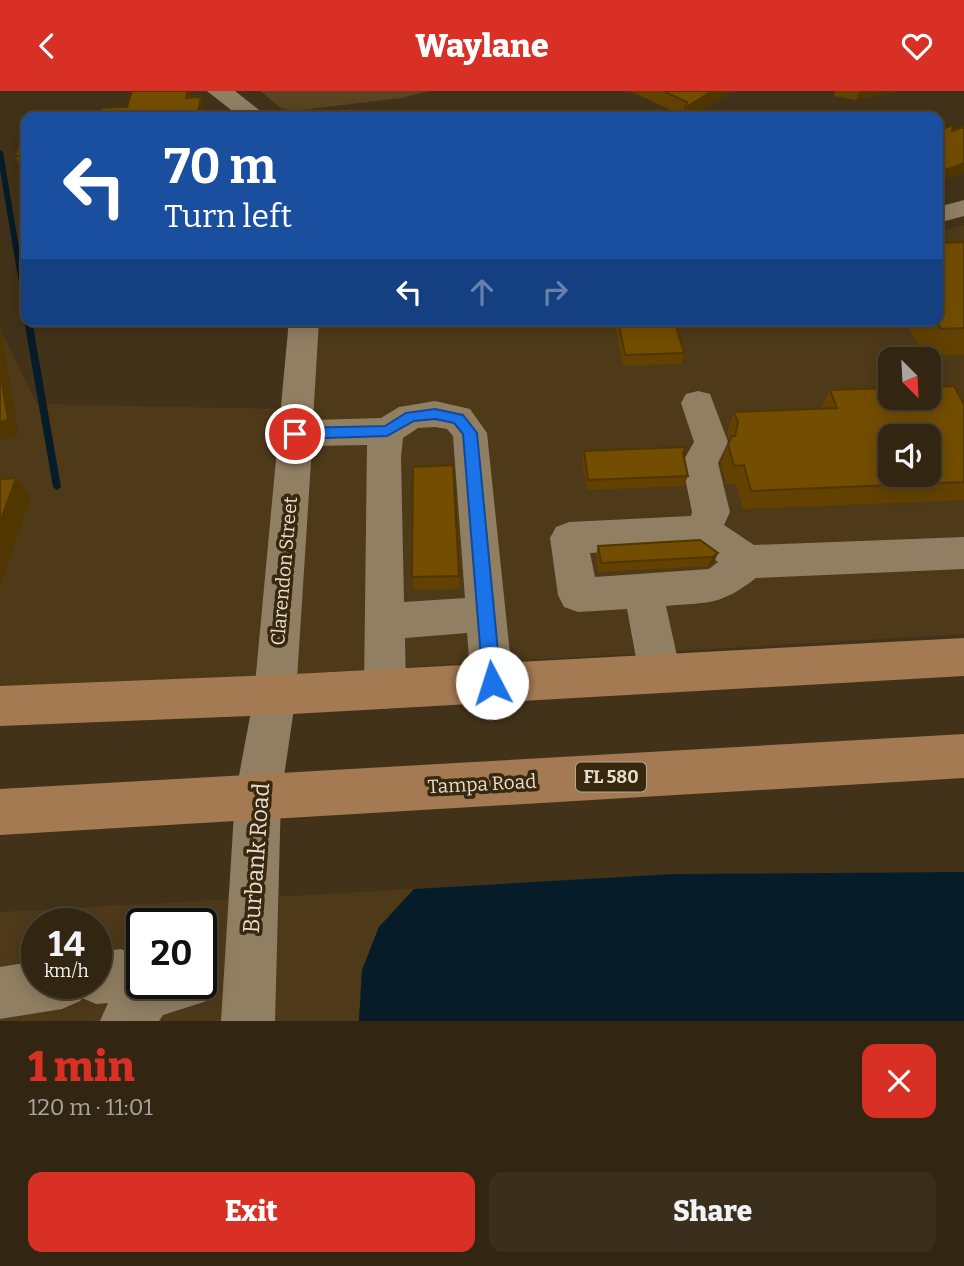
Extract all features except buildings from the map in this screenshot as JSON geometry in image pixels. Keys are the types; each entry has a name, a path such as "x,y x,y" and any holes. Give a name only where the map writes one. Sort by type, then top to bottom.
{"main road":[{"path":"0,706 275,695 964,657"},
{"name":"Tampa Road","path":"0,812 964,756"}],"street":[{"path":"219,91 249,112"},
{"path":"943,214 964,208"},
{"name":"Clarendon Street","path":"275,695 304,326"},
{"path":"698,403 711,442 700,463 711,512 703,531"},
{"path":"295,434 387,431 411,416 435,414 458,418 470,433 492,683"},
{"path":"385,689 383,457 387,431"},
{"path":"748,562 703,531 569,538 578,595 717,585 748,562 964,553"},
{"path":"643,590 660,674"},
{"path":"384,622 486,614"},
{"name":"Burbank Road","path":"233,991 258,797 275,695"},
{"path":"112,976 121,975 151,1004"},
{"path":"0,993 21,990"}],"shaded area":[{"path":"260,91 429,91 401,98 294,111 281,108"},
{"path":"964,225 964,634 293,674 317,326 943,326 943,231"},
{"path":"0,329 37,404 284,409 259,676 0,687"},
{"path":"414,889 379,927 362,970 359,1021 269,1021 272,897"},
{"path":"233,899 227,1021 0,1021 0,912 21,911 21,999 112,999 112,908 72,908"}],"water":[{"path":"964,872 964,1021 359,1021 362,970 379,927 414,889 674,874"}],"waterway":[{"path":"0,152 21,278"},
{"path":"29,326 57,487"}],"route":[{"path":"295,434 387,431 411,416 435,414 458,418 470,433 492,683"}]}
